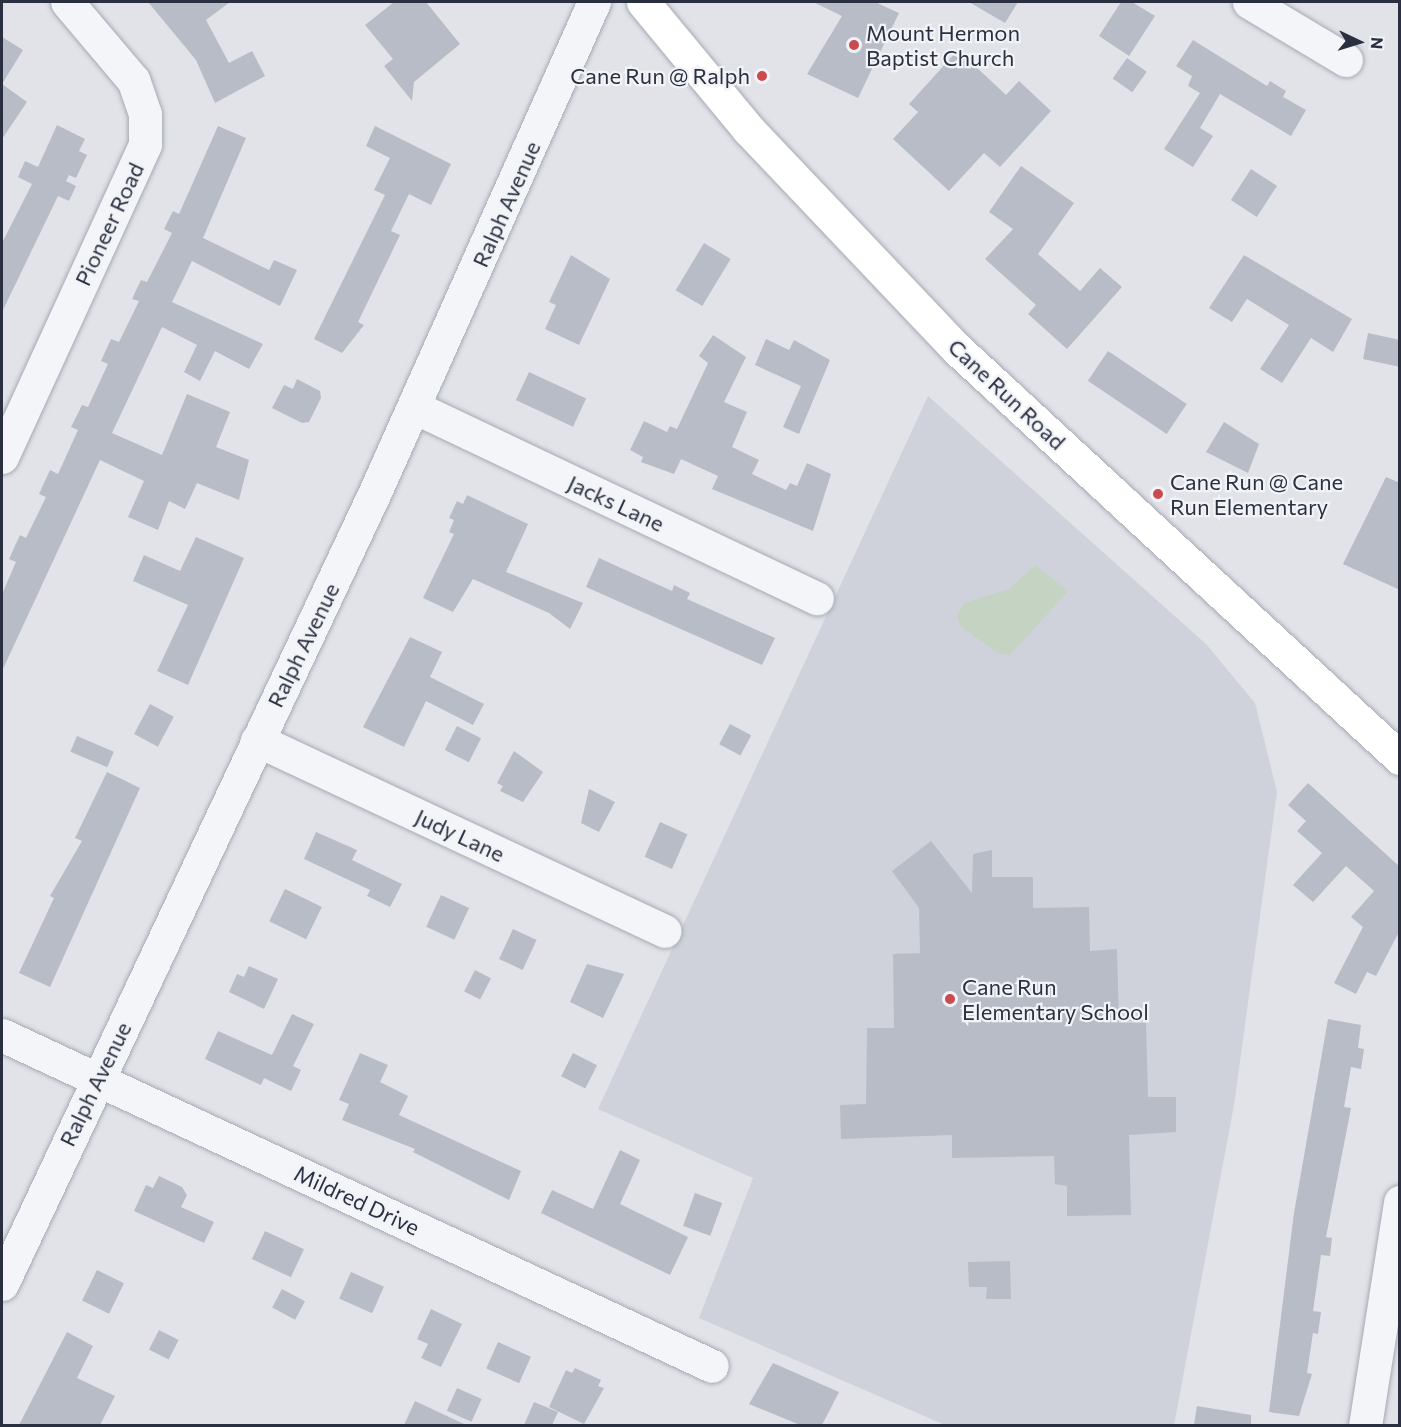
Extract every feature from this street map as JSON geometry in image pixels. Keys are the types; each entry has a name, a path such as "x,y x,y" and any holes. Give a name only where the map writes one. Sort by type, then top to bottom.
{"main road":[{"name":"Cane Run Road","path":"643,2 749,130 958,350 1400,758"}],"street":[{"name":"Pioneer Road","path":"2,457 144,144 145,114 133,80 67,2"},
{"name":"Ralph Avenue","path":"2,1284 414,407 594,2"},
{"path":"1249,2 1346,60"},
{"name":"Jacks Lane","path":"414,407 817,598"},
{"name":"Judy Lane","path":"257,740 664,931"},
{"name":"Mildred Drive","path":"2,1035 712,1366"},
{"path":"1365,1425 1398,1225"}],"shaded area":[{"name":"Cane Run Elementary School","path":"928,396 1206,644 1255,703 1277,792 1234,1105 1174,1425 945,1425 699,1318 753,1178 598,1109"}],"green space":[{"path":"1035,565 1068,591 1010,655 998,653 960,626 957,615 964,603 1009,589"}],"building":[{"path":"148,2 230,2 206,20 229,63 252,51 265,76 215,103 196,60"},
{"path":"394,2 426,2 460,44 414,82 412,101 384,66 393,59 365,25"},
{"name":"Mount Hermon Baptist Church","path":"813,2 875,2 899,13 858,98 807,74 842,16"},
{"path":"969,2 1018,2 1005,23"},
{"path":"1121,2 1132,2 1155,16 1129,56 1099,36"},
{"path":"2,37 23,50 2,84"},
{"path":"1193,40 1267,86 1270,81 1286,91 1283,97 1306,110 1291,136 1220,94 1200,128 1213,136 1193,167 1164,149 1200,93 1188,86 1192,76 1176,66"},
{"path":"958,50 1006,95 1019,81 1051,111 1000,167 984,153 949,191 893,139 918,112 909,104"},
{"path":"1127,58 1147,72 1132,92 1113,78"},
{"path":"2,84 27,102 2,139"},
{"path":"57,125 85,139 79,151 87,155 76,178 69,175 66,181 76,186 69,201 58,196 2,312 2,243 32,184 18,177 25,161 38,167"},
{"path":"218,126 246,138 203,238 269,270 274,260 297,270 280,306 192,261 172,302 263,344 249,369 215,351 200,381 184,372 197,345 162,327 112,433 162,455 187,394 230,412 216,447 249,460 239,500 197,483 185,509 169,501 158,530 128,517 144,481 100,460 2,671 2,594 16,562 9,559 20,535 26,538 46,497 39,494 50,470 58,474 78,430 71,427 82,405 88,407 108,364 101,361 111,339 119,342 139,301 132,299 141,280 147,282 172,233 164,229 173,211 179,214"},
{"path":"375,126 451,164 431,205 409,194 391,231 400,235 358,322 364,325 342,353 314,339 385,195 374,190 390,158 366,146"},
{"path":"1021,166 1074,203 1038,254 1080,291 1100,268 1122,287 1067,349 1028,314 1036,305 985,259 1013,229 989,212"},
{"path":"1251,169 1277,186 1257,217 1231,200"},
{"path":"704,243 731,259 702,306 676,290"},
{"path":"571,255 610,279 579,345 545,329 556,305 549,302"},
{"path":"1244,255 1352,319 1333,352 1311,338 1282,383 1260,369 1289,325 1247,299 1232,322 1209,308"},
{"path":"1368,333 1400,340 1400,367 1363,359"},
{"path":"713,335 746,357 724,402 747,412 732,447 759,460 752,474 786,490 790,483 797,486 807,463 831,474 813,531 712,489 718,476 681,459 674,474 641,462 643,457 630,450 644,421 667,432 670,426 677,429 708,363 699,356"},
{"path":"766,339 789,350 794,340 830,360 799,434 783,427 801,386 755,365"},
{"path":"1108,351 1187,404 1167,434 1088,381"},
{"path":"529,372 586,399 573,427 516,400"},
{"path":"297,379 320,391 321,398 309,422 302,423 272,408 284,385 293,389"},
{"path":"1224,422 1259,444 1248,473 1206,452"},
{"path":"1386,477 1400,483 1400,590 1343,564"},
{"path":"467,495 528,524 506,572 583,603 570,629 549,613 473,579 453,612 423,598 454,534 449,532 454,520 449,518 457,501 463,504"},
{"path":"196,537 244,558 188,685 157,671 188,605 133,581 144,555 180,571"},
{"path":"599,558 672,591 674,585 690,593 687,599 775,638 762,665 586,587"},
{"path":"410,637 442,652 430,677 484,704 473,725 426,701 404,747 363,727"},
{"path":"150,704 174,717 158,747 134,734"},
{"path":"730,724 751,735 740,756 719,744"},
{"path":"457,726 481,738 469,762 445,750"},
{"path":"77,736 114,752 107,767 70,752"},
{"path":"514,751 543,772 523,802 500,791 503,786 497,783"},
{"path":"107,772 140,788 50,987 19,973 54,898 50,896 82,841 75,838"},
{"path":"1308,783 1400,867 1400,930 1376,976 1367,972 1356,994 1334,983 1363,927 1351,917 1374,891 1346,866 1313,902 1293,885 1322,853 1297,831 1306,821 1288,805"},
{"path":"589,789 615,802 599,832 581,823"},
{"path":"660,822 687,834 672,869 645,857"},
{"path":"316,832 357,850 352,860 402,884 390,907 367,896 370,890 304,859"},
{"name":"Cane Run Elementary School","path":"931,841 972,893 973,854 992,850 992,877 1033,877 1033,908 1089,907 1090,951 1117,949 1119,1023 1146,1023 1148,1097 1176,1097 1176,1132 1129,1135 1131,1215 1067,1216 1067,1186 1055,1184 1054,1156 952,1158 952,1135 841,1139 840,1105 866,1104 867,1028 894,1028 893,954 920,953 919,908 892,871"},
{"path":"285,889 322,907 306,939 269,921"},
{"path":"441,895 469,908 454,940 426,927"},
{"path":"513,929 537,940 523,970 499,959"},
{"path":"587,964 624,974 603,1018 570,1002"},
{"path":"249,966 278,979 264,1009 229,992 237,974 244,977"},
{"path":"475,970 491,978 480,1000 464,991"},
{"path":"292,1014 314,1024 293,1066 301,1070 291,1091 264,1078 261,1085 205,1059 218,1031 272,1055"},
{"path":"1328,1019 1361,1025 1358,1048 1364,1049 1361,1069 1351,1067 1344,1107 1351,1108 1326,1237 1332,1238 1330,1256 1321,1255 1313,1311 1321,1312 1318,1334 1313,1333 1307,1373 1312,1374 1299,1416 1269,1412 1294,1213"},
{"path":"360,1053 388,1065 380,1082 408,1096 399,1115 521,1171 509,1200 413,1152 415,1149 342,1120 349,1104 339,1100"},
{"path":"573,1053 597,1065 585,1088 561,1076"},
{"path":"620,1150 640,1160 620,1204 688,1237 670,1275 541,1213 552,1190 593,1209"},
{"path":"159,1176 182,1187 187,1195 181,1207 214,1222 204,1243 134,1211 146,1185 153,1188"},
{"path":"695,1193 722,1203 710,1236 683,1226"},
{"path":"265,1231 304,1249 291,1277 252,1259"},
{"path":"1010,1261 1011,1299 986,1299 987,1287 969,1287 968,1262"},
{"path":"97,1270 124,1283 109,1314 82,1301"},
{"path":"351,1272 384,1287 372,1313 339,1298"},
{"path":"282,1289 305,1301 295,1320 272,1308"},
{"path":"431,1309 462,1324 441,1367 421,1358 428,1344 417,1339"},
{"path":"159,1330 179,1340 169,1360 149,1350"},
{"path":"67,1332 93,1346 77,1378 115,1396 100,1425 19,1425"},
{"path":"498,1342 531,1357 519,1383 486,1368"},
{"path":"773,1363 839,1392 822,1425 800,1425 749,1404"},
{"path":"575,1368 601,1380 598,1386 604,1388 584,1424 549,1407 566,1370 572,1373"},
{"path":"457,1388 482,1399 471,1422 447,1411"},
{"path":"415,1401 466,1425 404,1425"},
{"path":"534,1402 558,1412 552,1425 524,1425"},
{"path":"1197,1406 1251,1415 1251,1425 1194,1425"}],"place":[{"name":"Mount Hermon Baptist Church","path":"854,45"},
{"name":"Cane Run @ Ralph","path":"762,76"},
{"name":"Cane Run @ Cane Run Elementary","path":"1158,494"},
{"name":"Cane Run Elementary School","path":"950,999"}]}
